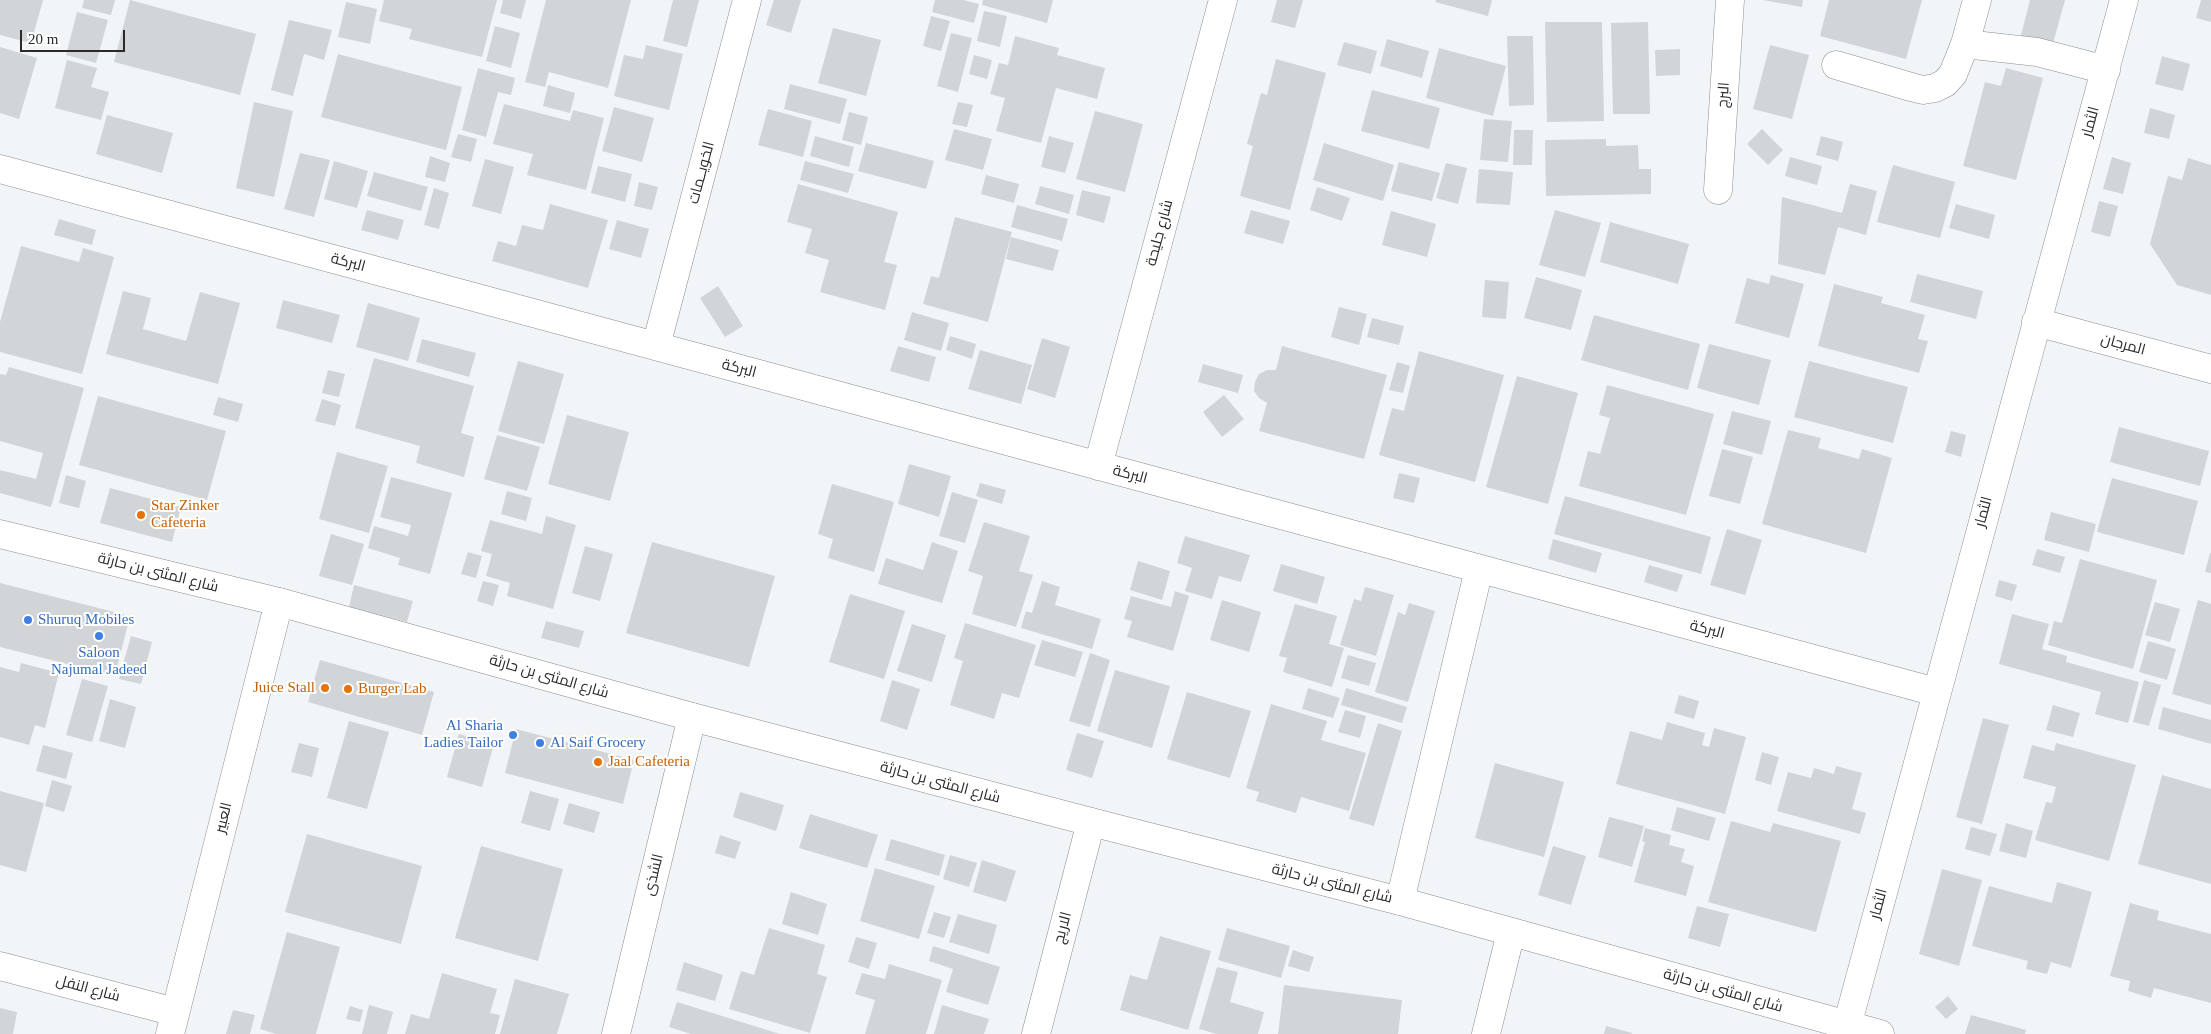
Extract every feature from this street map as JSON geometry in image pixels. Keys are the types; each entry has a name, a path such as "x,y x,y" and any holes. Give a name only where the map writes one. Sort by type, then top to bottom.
{"street":[{"name":"الخويــمات","path":"656,346 747,0"},
{"name":"شارع جليحة","path":"1098,466 1223,0"},
{"name":"البرج","path":"1718,190 1730,0"},
{"path":"1836,66 1923,90 1935,88 1953,74 1965,44 1976,0"},
{"name":"الثمار","path":"1847,1026 2124,0"},
{"path":"1965,44 2037,52 2106,70"},
{"name":"البركة","path":"0,169 1936,692"},
{"name":"المرجان","path":"2036,322 2211,369"},
{"name":"شارع المثنى بن حارثة","path":"0,534 279,602 692,717 1400,901 1880,1034"},
{"path":"1400,901 1479,569"},
{"name":"العبير","path":"172,1023 279,602"},
{"name":"الشذى","path":"616,1034 692,717"},
{"name":"الاريج","path":"1036,1034 1091,822"},
{"path":"1486,1034 1511,932"},
{"name":"شارع النفل","path":"0,966 172,1023"}],"building":[{"path":"0,0 43,0 31,43 0,35"},
{"path":"84,0 115,0 111,15 82,8"},
{"path":"130,0 256,34 240,95 114,62"},
{"path":"384,0 497,0 482,57 409,39 412,29 379,21"},
{"path":"503,0 526,0 521,19 500,13"},
{"path":"546,0 631,0 608,88 549,72 545,87 525,82"},
{"path":"673,0 699,0 687,47 663,41"},
{"path":"774,0 801,0 791,33 766,25"},
{"path":"935,0 963,0 979,4 974,23 932,12"},
{"path":"983,0 1053,0 1047,23 982,5"},
{"path":"1277,0 1303,0 1295,28 1271,22"},
{"path":"1436,0 1492,0 1488,16 1435,2"},
{"path":"1763,0 1803,0 1802,7"},
{"path":"1829,0 1922,0 1906,59 1820,36"},
{"path":"2030,0 2065,0 2052,47 2020,39"},
{"path":"2201,0 2211,0 2211,22 2196,18"},
{"path":"346,2 377,9 370,44 338,37"},
{"path":"984,11 1007,16 1000,47 977,41"},
{"path":"77,12 108,20 96,63 66,55"},
{"path":"931,16 950,21 941,51 923,46"},
{"path":"289,20 332,30 324,60 304,54 293,96 271,90"},
{"path":"1545,22 1602,22 1604,121 1547,122"},
{"path":"1648,22 1650,114 1613,114 1611,23"},
{"path":"495,26 520,33 511,68 486,61"},
{"path":"833,28 881,40 866,96 818,83"},
{"path":"951,33 972,38 958,92 937,86"},
{"path":"1015,36 1059,48 1057,55 1105,68 1097,99 1056,88 1041,143 996,131 1005,98 990,94 999,63 1008,65"},
{"path":"1507,36 1533,36 1534,105 1509,106"},
{"path":"1387,39 1429,51 1422,78 1380,66"},
{"path":"1344,42 1377,51 1371,74 1337,65"},
{"path":"646,45 683,54 669,110 614,96 624,55 643,59"},
{"path":"1770,45 1809,55 1792,119 1753,109"},
{"path":"0,47 37,58 19,119 0,113"},
{"path":"1439,48 1506,66 1493,116 1426,98"},
{"path":"1680,49 1680,75 1656,76 1655,50"},
{"path":"338,54 462,87 446,150 321,117"},
{"path":"974,55 992,60 987,79 969,74"},
{"path":"2162,56 2190,64 2183,91 2155,84"},
{"path":"1276,59 1326,73 1290,210 1240,196 1253,146 1247,144 1261,93 1267,95"},
{"path":"67,60 97,68 91,87 109,92 101,120 55,108"},
{"path":"478,68 515,78 511,95 498,92 486,137 462,130"},
{"path":"2006,68 2043,78 2016,180 1963,166 1985,82 2001,86"},
{"path":"790,84 847,99 840,124 784,109"},
{"path":"548,85 575,93 570,113 543,106"},
{"path":"1372,90 1440,108 1429,149 1361,131"},
{"path":"254,102 293,111 274,197 236,188"},
{"path":"958,102 973,105 967,127 952,124"},
{"path":"504,104 570,121 573,110 604,118 586,190 527,175 533,154 493,144"},
{"path":"614,107 654,118 642,162 602,151"},
{"path":"2150,108 2175,115 2169,139 2144,133"},
{"path":"768,109 812,121 803,157 758,145"},
{"path":"1095,111 1143,124 1125,192 1076,179"},
{"path":"849,112 868,117 861,145 842,140"},
{"path":"107,115 173,133 162,173 96,154"},
{"path":"1484,119 1512,121 1508,162 1480,160"},
{"path":"954,129 992,139 983,170 945,160"},
{"path":"1762,129 1783,150 1768,165 1747,144"},
{"path":"1514,130 1533,130 1532,165 1513,165"},
{"path":"458,134 477,139 471,162 451,157"},
{"path":"815,136 854,147 849,167 810,156"},
{"path":"1049,136 1074,143 1065,173 1041,167"},
{"path":"1821,136 1843,142 1838,161 1816,155"},
{"path":"1606,139 1606,146 1638,145 1639,169 1651,169 1651,194 1546,196 1545,140"},
{"path":"866,143 934,161 926,189 858,171"},
{"path":"1324,143 1394,165 1383,201 1313,180"},
{"path":"300,153 330,160 314,217 284,209"},
{"path":"430,156 450,163 445,182 425,177"},
{"path":"1790,157 1822,166 1817,185 1785,176"},
{"path":"2112,157 2131,163 2123,194 2103,189"},
{"path":"2188,158 2211,165 2211,295 2177,285 2150,244 2168,176 2182,180"},
{"path":"485,159 514,167 501,214 472,206"},
{"path":"334,161 368,171 357,208 324,199"},
{"path":"805,161 854,174 848,193 800,180"},
{"path":"1399,162 1440,173 1432,201 1391,191"},
{"path":"1446,163 1467,168 1458,204 1436,198"},
{"path":"1893,165 1955,182 1940,238 1877,222"},
{"path":"598,166 632,174 625,202 591,193"},
{"path":"1479,169 1513,172 1510,205 1476,203"},
{"path":"374,172 428,187 421,211 367,196"},
{"path":"986,175 1019,184 1014,203 981,194"},
{"path":"639,182 658,187 652,210 634,206"},
{"path":"798,184 898,212 884,262 897,265 885,310 820,292 829,260 805,253 812,229 787,222"},
{"path":"1850,184 1877,191 1866,235 1838,227 1825,275 1778,264 1782,197 1842,213"},
{"path":"1040,186 1074,195 1069,214 1035,204"},
{"path":"1317,187 1350,198 1342,221 1310,210"},
{"path":"434,188 449,193 439,229 424,225"},
{"path":"1082,190 1111,197 1104,223 1076,215"},
{"path":"2099,201 2118,206 2110,237 2091,232"},
{"path":"550,204 608,220 588,288 492,261 498,241 516,246 522,225 543,230"},
{"path":"1956,204 1995,215 1989,239 1949,228"},
{"path":"1017,205 1068,219 1062,241 1011,227"},
{"path":"367,210 404,220 398,240 361,230"},
{"path":"1251,210 1290,221 1283,244 1244,233"},
{"path":"1555,210 1601,223 1585,277 1539,265"},
{"path":"1391,211 1436,224 1427,257 1382,245"},
{"path":"955,217 1012,232 988,322 923,304 931,276 939,278"},
{"path":"59,219 96,230 92,245 54,235"},
{"path":"617,220 649,229 641,258 609,249"},
{"path":"1610,222 1689,244 1678,284 1600,262"},
{"path":"1011,237 1059,250 1053,271 1006,259"},
{"path":"21,246 79,262 83,248 114,257 82,374 0,352 0,322"},
{"path":"1917,274 1983,291 1976,319 1910,302"},
{"path":"1771,275 1804,284 1789,338 1735,323 1747,278 1769,284"},
{"path":"1536,277 1582,290 1571,330 1524,318"},
{"path":"1485,280 1509,282 1506,319 1482,317"},
{"path":"1834,284 1883,297 1881,303 1925,315 1918,339 1928,341 1919,373 1818,346"},
{"path":"718,286 743,326 725,337 700,298"},
{"path":"123,291 151,298 143,329 186,341 200,292 240,303 218,384 106,354"},
{"path":"283,300 340,315 332,343 276,328"},
{"path":"368,303 420,318 408,361 356,347"},
{"path":"1339,307 1367,314 1359,345 1331,337"},
{"path":"912,312 949,323 941,351 904,340"},
{"path":"1594,315 1700,344 1688,390 1581,360"},
{"path":"1372,318 1404,326 1399,345 1367,337"},
{"path":"950,336 976,344 972,359 946,350"},
{"path":"1042,338 1070,347 1055,398 1027,389"},
{"path":"422,339 476,353 469,377 416,362"},
{"path":"1709,344 1771,360 1759,405 1697,388"},
{"path":"898,346 936,357 929,382 890,371"},
{"path":"1282,346 1387,375 1364,459 1259,431 1267,403 1259,398 1254,391 1255,382 1259,374 1267,370 1276,370"},
{"path":"980,350 1032,365 1021,404 968,389"},
{"path":"1419,351 1504,375 1475,482 1379,455 1392,408 1404,411"},
{"path":"374,358 474,386 461,433 474,437 464,477 416,463 420,446 355,428"},
{"path":"518,361 564,374 544,444 498,431"},
{"path":"1809,361 1908,387 1893,443 1794,417"},
{"path":"1397,362 1410,366 1403,393 1389,390"},
{"path":"1203,364 1243,375 1238,393 1198,382"},
{"path":"9,367 84,388 51,507 0,493 0,470 36,479 43,453 0,441 0,374 6,375"},
{"path":"328,370 345,374 339,397 322,393"},
{"path":"1517,376 1578,393 1548,504 1486,487"},
{"path":"1607,385 1714,414 1686,515 1579,486 1588,451 1600,454 1610,418 1599,415"},
{"path":"1224,395 1244,419 1222,437 1203,412"},
{"path":"98,396 226,431 207,500 79,465"},
{"path":"218,397 243,404 238,422 213,415"},
{"path":"322,399 341,405 335,426 315,421"},
{"path":"1732,411 1771,421 1762,455 1723,444"},
{"path":"567,415 629,432 610,501 548,484"},
{"path":"2119,427 2209,451 2200,486 2110,462"},
{"path":"1788,430 1821,438 1818,448 1859,459 1862,449 1892,458 1866,553 1762,524"},
{"path":"1951,431 1966,435 1961,457 1945,452"},
{"path":"497,435 540,447 527,491 484,479"},
{"path":"1722,449 1753,457 1740,504 1709,496"},
{"path":"337,452 388,466 369,533 319,519"},
{"path":"909,464 951,476 939,517 898,504"},
{"path":"1399,473 1420,478 1414,503 1393,498"},
{"path":"66,475 86,481 79,508 59,503"},
{"path":"391,477 452,493 430,574 398,565 400,558 368,548 374,526 408,536 411,525 380,517"},
{"path":"2112,478 2198,501 2184,555 2097,532"},
{"path":"980,483 1006,490 1002,504 976,496"},
{"path":"832,484 894,502 874,572 828,558 833,539 818,534"},
{"name":"Star Zinker Cafeteria","path":"110,488 181,507 172,542 100,523"},
{"path":"507,491 532,498 526,521 501,514"},
{"path":"952,492 978,500 965,543 939,536"},
{"path":"1565,496 1711,537 1701,574 1554,534"},
{"path":"2051,512 2096,524 2089,552 2044,540"},
{"path":"546,516 576,525 553,609 507,596 510,583 486,576 492,554 481,551 490,520 542,534"},
{"path":"984,522 1030,536 1019,571 1033,575 1016,627 972,614 983,576 968,571"},
{"path":"1727,529 1762,540 1745,595 1710,585"},
{"path":"331,534 364,544 352,585 319,576"},
{"path":"1185,536 1250,555 1241,582 1219,576 1212,599 1185,591 1192,568 1177,563"},
{"path":"1553,539 1602,553 1596,573 1548,559"},
{"path":"652,542 775,576 749,667 626,633"},
{"path":"932,542 958,551 942,603 878,584 886,558 923,570"},
{"path":"585,546 613,554 600,601 572,593"},
{"path":"2037,549 2065,557 2060,573 2032,565"},
{"path":"468,552 482,556 476,578 461,574"},
{"path":"2211,553 2211,573 2205,572"},
{"path":"2080,559 2157,580 2133,669 2048,645 2054,621 2062,623"},
{"path":"1138,561 1170,571 1162,600 1130,590"},
{"path":"1281,564 1325,577 1317,604 1273,591"},
{"path":"1649,565 1683,575 1677,592 1644,582"},
{"path":"1999,580 2017,585 2012,601 1995,596"},
{"path":"483,581 499,585 493,606 477,601"},
{"path":"1042,581 1060,587 1055,605 1101,619 1092,649 1021,628 1026,611 1032,613"},
{"path":"0,583 130,616 115,676 0,647"},
{"path":"354,585 413,601 407,622 349,607"},
{"path":"1365,587 1394,595 1376,656 1340,645 1354,599 1361,601"},
{"path":"1175,591 1189,596 1173,651 1127,637 1132,621 1124,619 1131,596 1171,607"},
{"path":"850,594 905,611 884,679 829,662"},
{"path":"1222,600 1261,612 1249,652 1210,640"},
{"path":"2198,600 2211,604 2211,705 2172,694"},
{"path":"2155,602 2180,609 2170,642 2145,635"},
{"path":"1409,603 1435,611 1408,702 1375,692 1398,612 1405,615"},
{"path":"1295,604 1337,616 1329,644 1344,648 1332,687 1283,672 1287,658 1279,656"},
{"path":"2012,614 2049,624 2042,649 2067,656 2066,662 2139,682 2128,723 2095,714 2101,692 1999,664"},
{"path":"546,621 584,631 579,648 541,638"},
{"path":"965,623 1036,645 1019,698 1002,693 994,719 950,705 963,661 954,658"},
{"path":"912,624 946,635 932,682 897,671"},
{"path":"131,636 152,642 141,684 119,679"},
{"path":"1042,640 1083,652 1075,677 1034,665"},
{"path":"2148,641 2176,649 2167,680 2139,672"},
{"path":"1090,653 1110,660 1090,727 1069,721"},
{"path":"1348,655 1376,663 1369,686 1341,678"},
{"path":"320,660 434,692 422,735 308,702"},
{"path":"21,663 59,673 45,728 35,725 29,745 0,737 0,667 19,672"},
{"path":"1115,670 1170,686 1152,748 1097,731"},
{"path":"82,679 108,686 92,742 66,735"},
{"path":"892,680 920,689 907,730 880,721"},
{"path":"2144,680 2161,685 2149,726 2133,722"},
{"path":"1308,688 1340,698 1333,718 1302,709"},
{"path":"1346,688 1407,707 1402,723 1341,705"},
{"path":"1187,692 1251,711 1230,778 1167,759"},
{"path":"1679,695 1699,701 1694,719 1674,713"},
{"path":"110,699 136,707 125,748 99,741"},
{"path":"1271,704 1327,721 1321,740 1366,753 1349,811 1301,797 1296,813 1256,801 1259,792 1246,788"},
{"path":"2053,705 2080,713 2073,737 2046,730"},
{"path":"2163,707 2211,720 2211,744 2158,729"},
{"path":"1345,710 1366,716 1360,738 1338,732"},
{"path":"1983,718 2009,725 1982,824 1956,817"},
{"path":"349,721 389,732 367,809 327,798"},
{"path":"1667,722 1705,733 1702,745 1709,747 1714,728 1746,737 1725,814 1616,784 1630,731 1662,740"},
{"path":"1378,723 1402,731 1374,826 1349,819"},
{"path":"516,729 634,760 623,804 505,773"},
{"path":"1077,733 1104,741 1092,778 1066,770"},
{"path":"459,734 494,744 482,787 447,777"},
{"path":"299,743 319,748 312,777 291,772"},
{"path":"2056,743 2136,765 2109,861 2035,840 2046,802 2052,803 2056,787 2023,778 2032,745 2054,751"},
{"path":"43,745 73,753 66,779 36,771"},
{"path":"1762,752 1779,757 1771,785 1755,780"},
{"path":"1495,763 1564,782 1544,857 1475,838"},
{"path":"1836,766 1862,773 1852,809 1866,813 1860,834 1777,811 1788,772 1811,778 1814,768 1834,774"},
{"path":"2162,775 2211,789 2211,884 2138,864"},
{"path":"52,780 72,786 64,812 45,806"},
{"path":"0,791 44,803 26,872 0,865"},
{"path":"530,791 559,799 550,831 521,823"},
{"path":"740,792 784,805 776,831 733,817"},
{"path":"569,803 600,812 594,833 563,824"},
{"path":"1677,807 1716,818 1709,841 1671,830"},
{"path":"810,814 878,835 867,868 799,848"},
{"path":"1609,817 1644,826 1632,867 1598,857"},
{"path":"1731,821 1770,832 1773,823 1841,841 1816,932 1708,902"},
{"path":"2006,823 2033,831 2026,858 1999,851"},
{"path":"1971,827 1997,834 1990,856 1965,849"},
{"path":"1645,828 1671,835 1669,845 1685,849 1681,862 1694,866 1686,896 1634,882 1645,842 1642,841"},
{"path":"307,834 422,866 401,944 285,912"},
{"path":"720,835 741,842 735,859 715,853"},
{"path":"891,839 945,855 939,876 885,860"},
{"path":"481,846 563,869 538,961 455,938"},
{"path":"1553,846 1586,856 1571,905 1538,895"},
{"path":"950,855 977,863 969,887 943,879"},
{"path":"982,860 1016,871 1006,902 973,892"},
{"path":"875,868 935,886 919,939 860,921"},
{"path":"1942,869 1982,880 1959,966 1919,954"},
{"path":"2057,882 2092,892 2071,968 2051,962 2047,974 2026,969 2028,961 1972,946 1989,886 2052,903"},
{"path":"791,892 827,904 818,935 782,924"},
{"path":"2130,903 2159,911 2157,920 2211,934 2211,1003 2154,988 2151,998 2128,991 2130,981 2110,976"},
{"path":"1697,906 1729,914 1720,947 1688,938"},
{"path":"934,912 951,917 944,938 927,933"},
{"path":"958,914 997,925 989,954 949,942"},
{"path":"769,928 825,945 817,974 827,977 810,1033 729,1009 741,971 754,975"},
{"path":"1227,928 1290,946 1281,978 1218,960"},
{"path":"287,932 340,947 316,1034 276,1034 260,1029"},
{"path":"1160,936 1211,951 1188,1030 1120,1010 1130,975 1147,980"},
{"path":"856,937 877,943 869,969 848,962"},
{"path":"933,946 1000,967 988,1005 946,992 953,969 929,961"},
{"path":"1293,950 1314,957 1309,972 1288,966"},
{"path":"684,962 723,975 715,1001 676,990"},
{"path":"889,964 942,980 926,1034 865,1034 875,1000 855,994 862,973 885,979"},
{"path":"1217,967 1238,972 1230,1002 1264,1012 1258,1034 1217,1034 1199,1029"},
{"path":"442,973 497,989 490,1013 500,1015 495,1034 405,1034 411,1014 429,1019"},
{"path":"515,979 569,994 557,1034 500,1034"},
{"path":"1284,985 1402,1000 1398,1034 1278,1034"},
{"path":"1948,996 1958,1009 1946,1019 1935,1007"},
{"path":"677,1002 780,1034 691,1034 669,1027"},
{"path":"369,1005 393,1012 387,1034 362,1034"},
{"path":"942,1005 989,1019 984,1034 934,1034"},
{"path":"350,1006 363,1010 360,1022 346,1019"},
{"path":"0,1008 17,1012 13,1034 0,1034"},
{"path":"233,1010 255,1015 250,1034 226,1034"},
{"path":"1971,1015 2026,1030 2025,1034 1965,1034"},
{"path":"1606,1026 1632,1033 1632,1034 1604,1034"}],"place":[{"name":"Star Zinker Cafeteria","path":"141,515"},
{"name":"Shuruq Mobiles","path":"28,620"},
{"name":"Saloon Najumal Jadeed","path":"99,636"},
{"name":"Juice Stall","path":"325,688"},
{"name":"Burger Lab","path":"348,689"},
{"name":"Al Sharia Ladies Tailor","path":"513,735"},
{"name":"Al Saif Grocery","path":"540,743"},
{"name":"Jaal Cafeteria","path":"598,762"}]}
